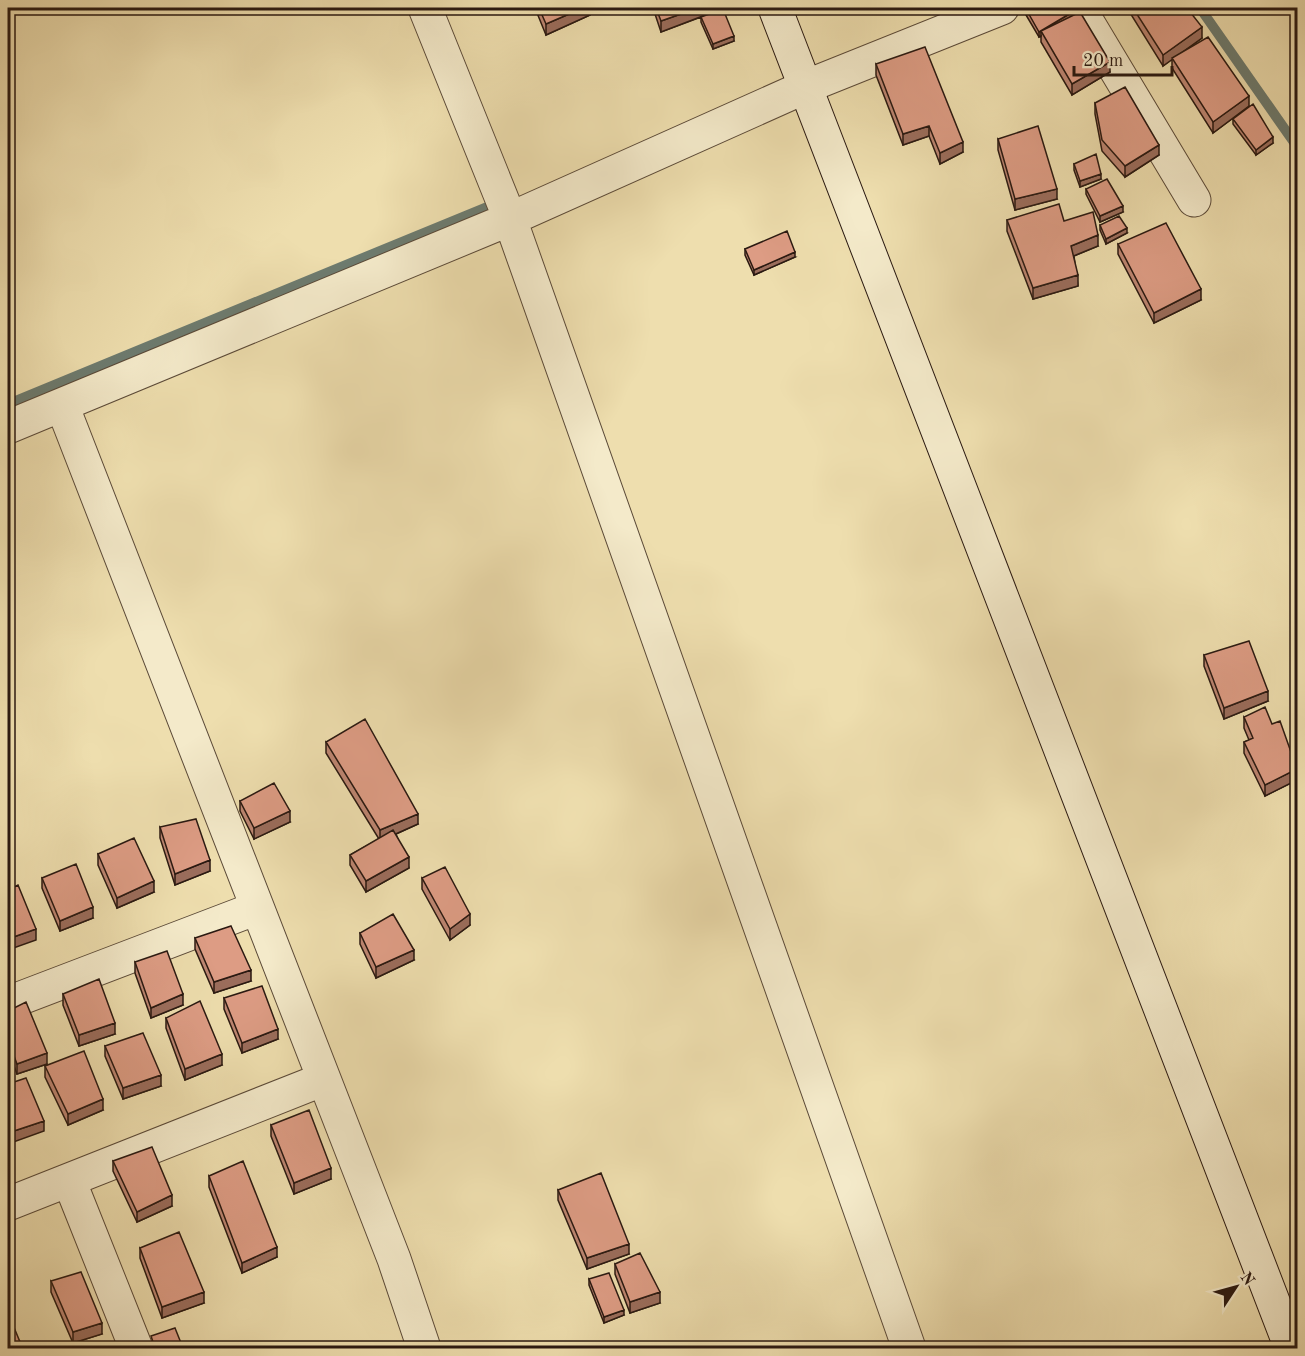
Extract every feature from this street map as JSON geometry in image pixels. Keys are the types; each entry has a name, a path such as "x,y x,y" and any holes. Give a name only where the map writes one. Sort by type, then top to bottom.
{"street":[{"path":"425,8 510,219 909,1348"},
{"path":"775,8 1291,1348"},
{"path":"8,427 510,219 805,87 1002,8"},
{"path":"1079,8 1194,200"},
{"path":"62,405 394,1259 424,1348"},
{"path":"8,1003 257,908"},
{"path":"8,1204 324,1080"},
{"path":"69,1180 136,1348"}],"building":[{"path":"539,8 583,8 546,24"},
{"path":"656,8 698,8 661,21"},
{"path":"1074,8 1076,10 1039,32 1026,9"},
{"path":"1133,8 1187,8 1202,27 1163,55"},
{"path":"723,9 734,36 713,44 701,17"},
{"path":"1080,12 1110,62 1072,84 1041,31"},
{"path":"1208,37 1249,96 1213,122 1172,58"},
{"path":"925,47 963,142 940,153 929,126 903,134 876,64"},
{"path":"1125,87 1159,145 1125,166 1102,140 1095,103"},
{"path":"1253,104 1273,137 1256,150 1233,119"},
{"path":"1038,126 1057,189 1015,199 998,139"},
{"path":"1096,154 1101,174 1080,181 1074,164"},
{"path":"1107,179 1123,206 1100,216 1086,189"},
{"path":"1059,204 1064,221 1093,212 1098,235 1071,246 1078,275 1033,288 1007,220"},
{"path":"1119,216 1127,228 1106,239 1100,225"},
{"path":"1166,223 1201,289 1154,313 1118,244"},
{"path":"787,231 795,252 754,270 745,249"},
{"path":"1249,641 1268,691 1224,708 1204,655"},
{"path":"1265,707 1272,724 1280,721 1297,769 1265,785 1244,742 1253,738 1244,717"},
{"path":"365,719 418,814 380,830 326,742"},
{"path":"274,783 290,811 254,828 240,801"},
{"path":"196,819 210,860 175,874 160,827"},
{"path":"393,830 409,857 366,881 350,855"},
{"path":"134,838 154,881 117,898 98,854"},
{"path":"76,864 93,907 60,921 42,878"},
{"path":"445,867 470,914 450,929 422,878"},
{"path":"18,885 36,929 8,939 8,890"},
{"path":"393,914 414,950 376,967 360,933"},
{"path":"231,926 251,970 214,982 195,938"},
{"path":"167,951 183,994 151,1008 135,962"},
{"path":"99,979 115,1023 79,1035 63,994"},
{"path":"262,986 278,1029 242,1043 224,998"},
{"path":"200,1001 222,1054 185,1069 166,1018"},
{"path":"26,1002 47,1053 17,1064 8,1040 8,1011"},
{"path":"143,1033 161,1075 123,1088 105,1046"},
{"path":"84,1051 103,1099 68,1114 45,1066"},
{"path":"26,1078 44,1121 8,1133 8,1084"},
{"path":"309,1110 331,1168 294,1183 271,1125"},
{"path":"152,1147 172,1195 137,1212 113,1161"},
{"path":"243,1161 277,1247 242,1263 209,1176"},
{"path":"601,1173 629,1244 587,1258 558,1190"},
{"path":"179,1232 204,1292 162,1307 140,1248"},
{"path":"640,1253 660,1292 630,1302 615,1264"},
{"path":"81,1272 102,1323 73,1332 51,1281"},
{"path":"609,1273 624,1310 604,1317 589,1279"},
{"path":"8,1313 20,1342 8,1348"},
{"path":"175,1328 183,1348 155,1348 151,1336"}],"waterway":[{"path":"1200,8 1298,148"},
{"path":"8,404 487,207"}]}
